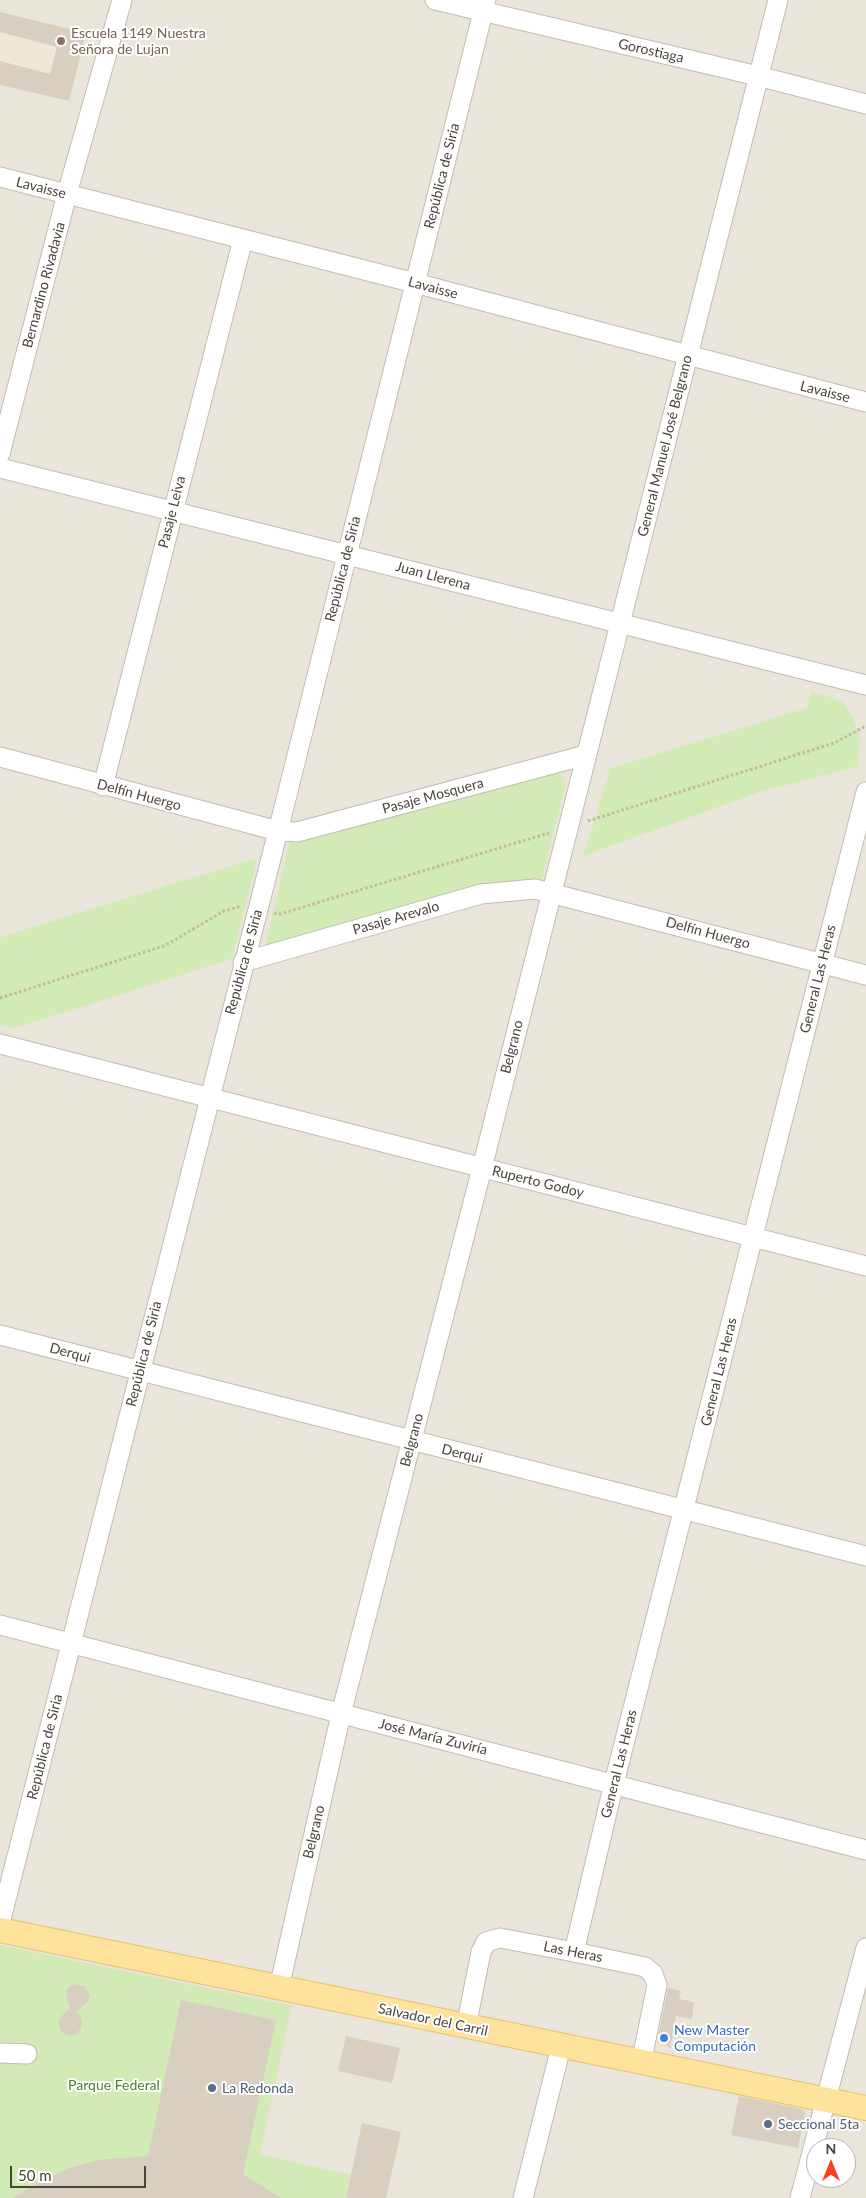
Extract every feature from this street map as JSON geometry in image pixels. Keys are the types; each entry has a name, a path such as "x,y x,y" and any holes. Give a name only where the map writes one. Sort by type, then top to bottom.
{"main road":[{"name":"Salvador del Carril","path":"0,1930 641,2064 866,2108"}],"street":[{"name":"Bernardino Rivadavia","path":"0,454 67,194 122,0"},
{"name":"Gorostiaga","path":"435,0 484,6 866,104"},
{"name":"General Manuel José Belgrano","path":"551,892 778,0"},
{"name":"República de Siria","path":"0,1923 278,831 484,6"},
{"name":"Lavaisse","path":"0,177 415,283 866,402"},
{"name":"Pasaje Leiva","path":"104,786 172,511 243,239"},
{"name":"Juan Llerena","path":"0,468 346,554 620,625 866,685"},
{"name":"Pasaje Mosquera","path":"278,831 297,832 586,755"},
{"name":"Delfín Huergo","path":"0,757 278,831"},
{"name":"General Las Heras","path":"574,1952 614,1783 866,792"},
{"name":"Pasaje Arevalo","path":"244,962 481,894 527,890 551,892"},
{"name":"Delfín Huergo","path":"551,892 866,975"},
{"name":"Belgrano","path":"279,1988 341,1714 551,892"},
{"path":"0,1044 209,1098"},
{"name":"Ruperto Godoy","path":"209,1098 866,1266"},
{"name":"Derqui","path":"0,1335 412,1442 866,1556"},
{"name":"José María Zuviría","path":"0,1626 614,1783 866,1850"},
{"name":"Las Heras","path":"466,2027 481,1952 486,1942 500,1938 645,1967 653,1974 657,1985 641,2064"},
{"path":"800,2198 866,1948"},
{"path":"523,2198 561,2047"},
{"path":"0,2052 27,2054"}],"path":[{"path":"0,998 164,946 224,911 240,905 280,914 834,744 866,726"}],"shaded area":[{"path":"0,0 866,0 866,2198 0,2198"},
{"path":"0,12 86,33 69,101 0,85"}],"green space":[{"path":"811,692 832,697 842,702 853,718 860,739 858,766 760,792 583,856 611,768 807,708"},
{"path":"556,771 564,778 565,786 541,882 512,882 479,887 264,951 290,841"},
{"path":"257,858 232,959 15,1028 0,1025 0,937"},
{"name":"Parque Federal","path":"0,1945 292,2006 260,2154 350,2175 346,2198 0,2198"}],"building":[{"path":"0,12 86,33 69,101 0,85 0,61 50,74 57,47 0,32"},
{"path":"74,1984 85,1986 90,1996 87,2003 77,2011 82,2020 81,2029 74,2035 69,2036 61,2032 58,2022 60,2017 70,2009 66,1993 68,1988"},
{"path":"668,1988 681,1991 679,1999 694,2002 692,2019 676,2016 670,2049 659,2033"},
{"name":"La Redonda","path":"181,2000 276,2020 243,2174 281,2198 13,2198 43,2180 70,2168 98,2160 148,2156"},
{"path":"346,2036 400,2048 392,2083 338,2071"},
{"name":"Seccional 5ta","path":"739,2096 802,2109 805,2113 798,2148 731,2135"},
{"path":"362,2123 401,2132 386,2198 346,2198"}],"place":[{"name":"Escuela 1149 Nuestra Señora de Lujan","path":"61,41"},
{"name":"New Master Computación","path":"664,2038"},
{"name":"La Redonda","path":"212,2088"},
{"name":"Seccional 5ta","path":"768,2124"}]}
